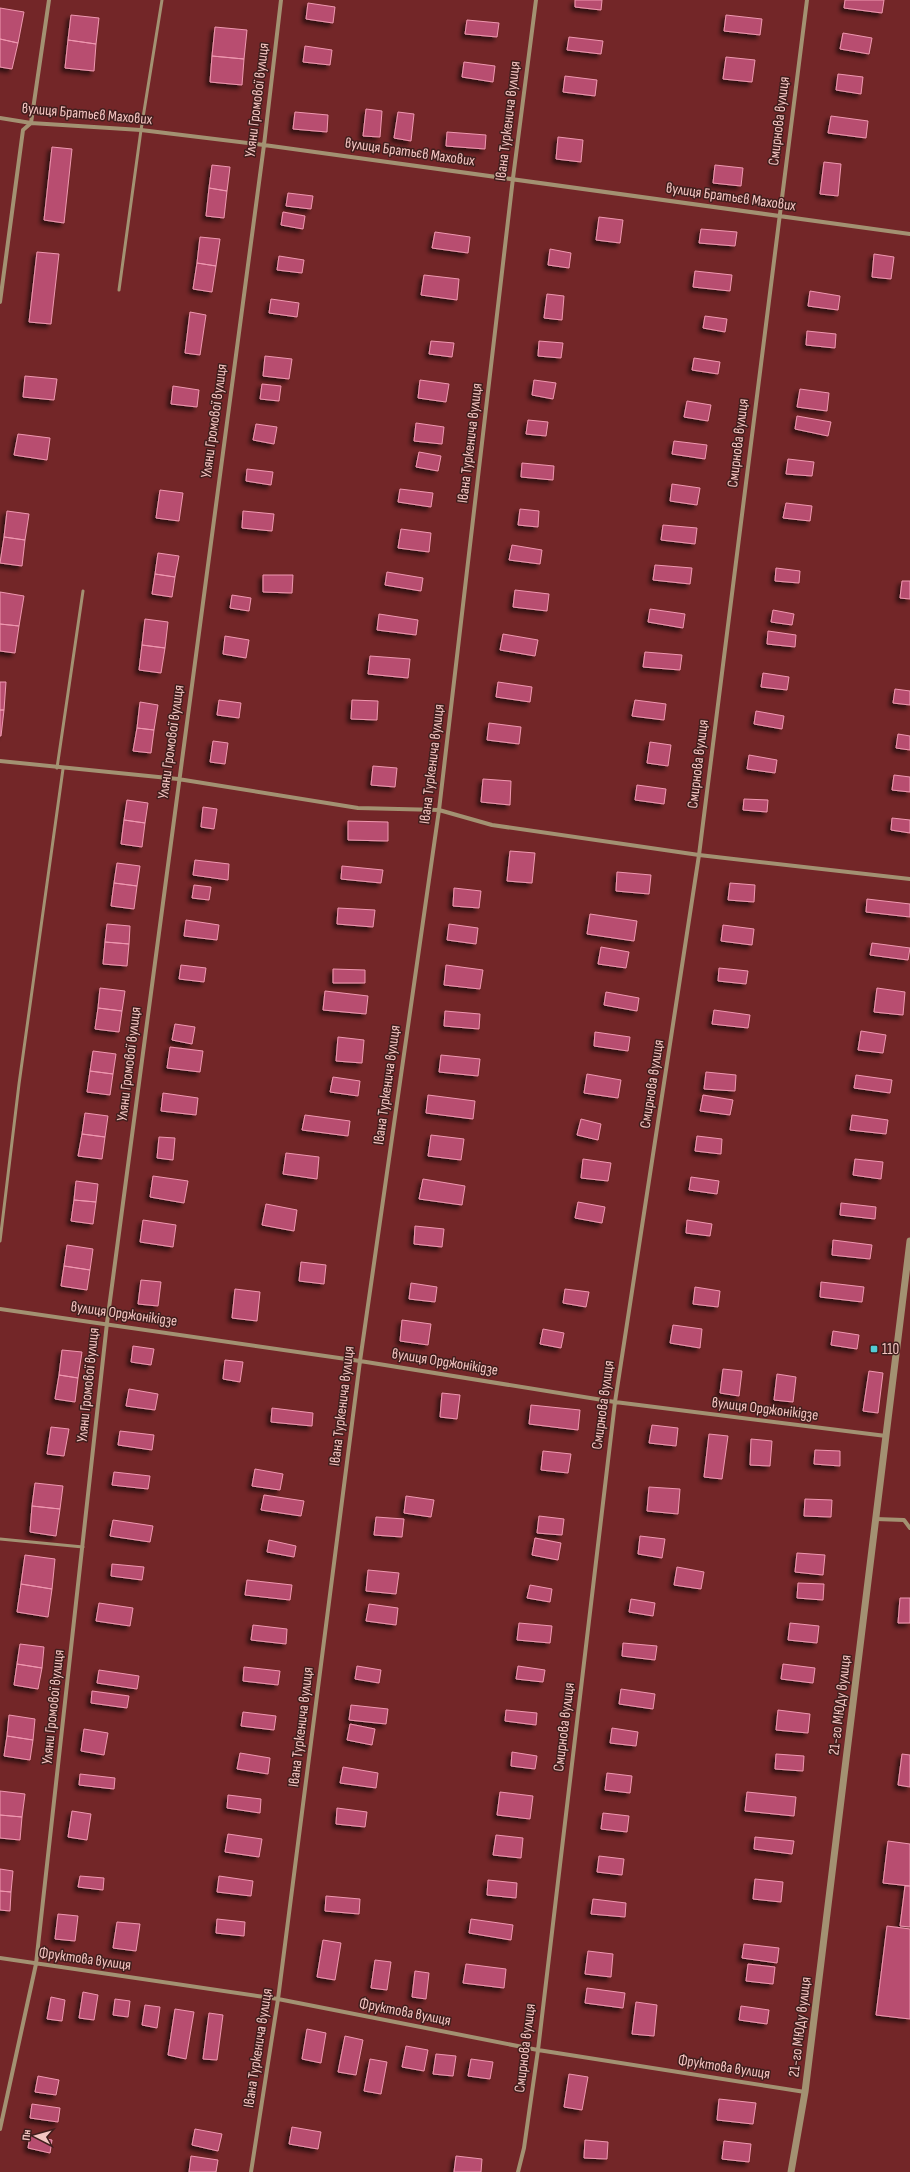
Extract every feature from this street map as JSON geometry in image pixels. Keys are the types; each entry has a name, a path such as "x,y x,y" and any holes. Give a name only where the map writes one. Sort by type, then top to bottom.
{"street":[{"path":"0,302 23,130 32,123 49,0"},
{"name":"Уляни Громової вулиця","path":"0,2129 36,1964 108,1323 178,780 264,144 281,0"},
{"name":"Івана Туркенича вулиця","path":"250,2172 278,1998 360,1361 439,810 513,178 536,0"},
{"name":"Смирнова вулиця","path":"518,2172 524,2148 538,2050 614,1402 699,855 778,216 807,0"},
{"name":"вулиця Братьєв Махових","path":"0,118 32,123 141,130 264,144 910,234"},
{"path":"0,761 63,769 178,780 358,808 439,810 492,825 699,855 910,879"},
{"name":"21-го МЮДу вулиця","path":"791,2172 805,2092 910,1246"},
{"name":"вулиця Орджонікідзе","path":"0,1308 360,1361 614,1402 886,1436"},
{"path":"876,1519 904,1520 910,1528"},
{"name":"Фруктова вулиця","path":"0,1958 278,1998 538,2050 805,2092"}],"lane":[{"path":"119,290 141,130 162,0"},
{"path":"57,768 84,591"},
{"path":"0,1241 18,1084 63,769"},
{"path":"0,1539 82,1547"}],"building":[{"path":"575,0 602,0 601,10 575,7"},
{"path":"845,0 884,0 882,13 844,8"},
{"path":"308,3 335,7 333,23 306,19"},
{"path":"0,8 24,12 18,43 0,39"},
{"path":"71,15 99,18 96,44 68,40"},
{"path":"726,15 762,19 760,35 724,31"},
{"path":"467,20 499,23 497,37 465,34"},
{"path":"215,27 247,30 244,59 212,56"},
{"path":"843,33 872,38 869,54 840,49"},
{"path":"569,37 603,41 601,54 567,50"},
{"path":"0,39 18,43 12,69 0,67"},
{"path":"68,40 96,44 94,71 65,68"},
{"path":"305,46 332,50 330,65 303,62"},
{"path":"212,56 244,59 242,85 210,82"},
{"path":"726,57 755,60 752,82 723,79"},
{"path":"464,62 495,66 493,82 462,77"},
{"path":"838,74 863,77 861,94 836,90"},
{"path":"565,76 597,80 595,96 563,92"},
{"path":"366,109 382,111 380,137 363,136"},
{"path":"295,112 328,115 327,132 293,129"},
{"path":"398,112 414,114 411,141 394,138"},
{"path":"831,116 868,121 866,138 828,133"},
{"path":"447,132 486,135 485,149 446,146"},
{"path":"558,137 583,140 581,162 556,159"},
{"path":"52,147 72,149 64,223 44,220"},
{"path":"824,162 841,164 838,196 820,194"},
{"path":"212,165 230,167 227,191 209,188"},
{"path":"715,165 743,168 741,186 713,183"},
{"path":"209,188 227,191 224,218 206,216"},
{"path":"288,193 313,196 311,209 286,206"},
{"path":"283,212 305,216 303,229 281,225"},
{"path":"599,217 623,220 620,243 596,240"},
{"path":"701,229 737,232 735,246 699,243"},
{"path":"435,232 470,237 468,253 432,248"},
{"path":"200,237 220,239 216,266 197,263"},
{"path":"550,249 571,253 569,268 548,265"},
{"path":"37,252 59,254 51,324 29,322"},
{"path":"874,254 894,257 891,279 872,277"},
{"path":"279,256 304,260 302,273 277,270"},
{"path":"197,263 216,266 212,292 193,289"},
{"path":"695,271 732,275 730,291 693,287"},
{"path":"424,275 459,279 457,300 421,295"},
{"path":"810,291 840,296 838,310 808,306"},
{"path":"547,294 564,296 562,320 544,318"},
{"path":"271,299 299,303 297,317 269,313"},
{"path":"190,312 206,315 200,355 185,353"},
{"path":"705,316 727,319 725,332 703,328"},
{"path":"807,331 836,334 835,348 806,345"},
{"path":"431,341 454,343 452,357 429,354"},
{"path":"539,341 563,343 561,358 538,356"},
{"path":"265,356 292,359 289,379 263,376"},
{"path":"694,358 720,362 718,374 692,370"},
{"path":"25,376 57,379 54,400 23,397"},
{"path":"420,380 449,384 446,402 418,398"},
{"path":"534,380 556,383 553,399 532,395"},
{"path":"262,384 281,386 279,401 260,399"},
{"path":"173,386 199,390 197,407 171,404"},
{"path":"800,389 829,393 827,411 797,407"},
{"path":"687,401 711,405 708,421 684,417"},
{"path":"797,416 831,422 828,436 795,429"},
{"path":"528,420 548,422 546,436 526,434"},
{"path":"416,423 444,427 442,444 414,441"},
{"path":"256,424 277,427 274,444 253,440"},
{"path":"18,434 50,438 47,460 14,455"},
{"path":"674,441 707,445 705,459 672,454"},
{"path":"419,452 441,456 438,471 416,467"},
{"path":"788,459 814,462 812,476 786,474"},
{"path":"522,463 554,466 553,480 521,477"},
{"path":"247,469 273,472 271,485 246,481"},
{"path":"672,484 700,488 697,505 670,501"},
{"path":"400,489 433,493 431,507 398,502"},
{"path":"160,490 183,493 179,521 156,518"},
{"path":"786,503 812,506 810,521 783,518"},
{"path":"520,509 539,511 538,527 518,525"},
{"path":"7,511 29,514 25,540 4,537"},
{"path":"243,511 274,514 272,531 242,528"},
{"path":"663,525 697,528 695,544 661,540"},
{"path":"401,529 431,533 429,552 398,548"},
{"path":"4,537 25,540 22,566 0,563"},
{"path":"512,545 542,550 540,564 509,560"},
{"path":"158,553 179,556 175,577 155,574"},
{"path":"655,565 692,568 690,584 653,580"},
{"path":"776,568 800,571 799,583 775,581"},
{"path":"387,572 423,578 421,591 385,585"},
{"path":"155,574 175,577 172,597 152,594"},
{"path":"263,575 293,575 292,593 263,592"},
{"path":"902,581 910,581 910,599 900,598"},
{"path":"515,590 549,594 547,611 513,607"},
{"path":"0,592 24,596 19,626 0,624"},
{"path":"232,595 251,598 249,611 230,608"},
{"path":"650,609 685,614 683,628 648,622"},
{"path":"773,610 794,614 792,625 771,622"},
{"path":"379,614 418,620 416,635 377,630"},
{"path":"145,619 168,622 165,648 142,645"},
{"path":"0,624 19,626 15,653 0,651"},
{"path":"768,631 796,635 795,647 767,644"},
{"path":"503,634 538,640 535,656 500,650"},
{"path":"225,636 249,640 246,658 223,654"},
{"path":"142,645 165,648 161,673 139,670"},
{"path":"645,652 682,655 680,670 643,667"},
{"path":"370,656 410,659 408,678 368,674"},
{"path":"763,673 789,677 787,690 761,687"},
{"path":"0,682 6,682 4,710 0,710"},
{"path":"498,682 532,687 530,702 496,697"},
{"path":"895,689 910,691 910,705 893,703"},
{"path":"219,700 241,703 239,718 217,715"},
{"path":"352,700 378,701 377,720 351,719"},
{"path":"635,700 666,704 664,720 632,716"},
{"path":"140,702 158,705 154,730 137,728"},
{"path":"0,710 4,710 1,736 0,736"},
{"path":"756,711 784,716 782,729 754,724"},
{"path":"489,723 521,727 519,744 487,740"},
{"path":"137,728 154,730 151,753 133,751"},
{"path":"898,734 910,736 910,750 896,748"},
{"path":"213,741 228,743 225,764 210,762"},
{"path":"650,742 671,745 668,766 647,763"},
{"path":"749,755 777,760 775,773 747,769"},
{"path":"373,766 397,768 395,787 371,785"},
{"path":"894,775 910,777 910,792 892,790"},
{"path":"483,779 511,781 510,805 481,802"},
{"path":"637,785 666,789 664,804 635,800"},
{"path":"744,799 768,800 767,812 743,810"},
{"path":"127,800 148,803 145,823 124,820"},
{"path":"203,807 217,809 214,829 201,827"},
{"path":"892,818 910,820 910,833 891,830"},
{"path":"124,820 145,823 142,847 121,844"},
{"path":"348,821 388,822 388,841 348,840"},
{"path":"510,851 535,853 532,883 507,881"},
{"path":"195,860 229,864 228,880 193,875"},
{"path":"117,863 140,866 137,886 114,883"},
{"path":"342,866 383,870 381,883 341,879"},
{"path":"617,872 651,875 649,894 616,891"},
{"path":"114,883 137,886 134,909 111,906"},
{"path":"730,883 755,885 754,902 728,900"},
{"path":"194,885 211,887 209,900 192,898"},
{"path":"454,888 481,891 479,908 453,906"},
{"path":"867,899 910,904 910,917 866,912"},
{"path":"338,908 375,910 373,927 337,924"},
{"path":"590,914 637,921 634,941 587,934"},
{"path":"186,920 219,925 217,940 184,936"},
{"path":"107,924 130,926 129,944 105,942"},
{"path":"449,924 478,928 476,944 447,940"},
{"path":"723,925 754,929 752,945 721,941"},
{"path":"105,942 129,944 127,966 103,964"},
{"path":"872,943 910,948 908,960 870,955"},
{"path":"601,947 629,952 626,968 598,964"},
{"path":"181,965 206,968 204,982 179,979"},
{"path":"446,965 483,970 480,989 444,985"},
{"path":"719,968 748,971 746,984 718,981"},
{"path":"333,969 365,970 365,983 333,983"},
{"path":"100,988 125,991 122,1011 98,1008"},
{"path":"877,988 905,992 903,1015 874,1012"},
{"path":"325,991 368,996 366,1014 323,1010"},
{"path":"606,992 639,998 637,1011 604,1005"},
{"path":"98,1008 122,1011 119,1032 95,1029"},
{"path":"714,1010 750,1015 748,1028 712,1024"},
{"path":"445,1011 480,1014 479,1029 444,1026"},
{"path":"175,1024 195,1027 192,1044 172,1040"},
{"path":"861,1031 886,1035 883,1053 858,1050"},
{"path":"595,1032 630,1037 628,1051 594,1046"},
{"path":"338,1037 364,1040 362,1063 336,1061"},
{"path":"170,1047 203,1051 200,1072 167,1068"},
{"path":"93,1051 116,1054 113,1074 90,1071"},
{"path":"441,1055 480,1059 478,1076 439,1072"},
{"path":"90,1071 113,1074 110,1095 87,1092"},
{"path":"706,1072 736,1075 735,1091 704,1089"},
{"path":"587,1074 621,1080 618,1098 584,1093"},
{"path":"856,1075 892,1080 890,1093 854,1088"},
{"path":"333,1077 360,1081 358,1096 330,1092"},
{"path":"163,1093 198,1098 196,1115 161,1111"},
{"path":"428,1095 475,1101 473,1119 426,1113"},
{"path":"703,1095 733,1100 730,1115 700,1111"},
{"path":"85,1113 108,1116 105,1137 82,1134"},
{"path":"305,1115 350,1121 348,1136 302,1130"},
{"path":"852,1115 888,1120 886,1134 850,1130"},
{"path":"581,1119 601,1124 598,1140 577,1135"},
{"path":"82,1134 105,1137 102,1159 78,1156"},
{"path":"431,1135 464,1139 461,1160 428,1156"},
{"path":"697,1136 722,1139 721,1154 695,1151"},
{"path":"159,1137 175,1138 173,1160 157,1158"},
{"path":"286,1153 319,1157 317,1179 283,1174"},
{"path":"583,1159 611,1163 608,1181 581,1178"},
{"path":"855,1159 883,1162 881,1179 853,1175"},
{"path":"153,1176 188,1181 184,1203 150,1197"},
{"path":"691,1177 719,1181 717,1194 689,1190"},
{"path":"423,1179 465,1186 462,1205 419,1199"},
{"path":"76,1181 98,1184 96,1202 74,1200"},
{"path":"74,1200 96,1202 93,1224 71,1221"},
{"path":"578,1202 605,1207 602,1223 575,1218"},
{"path":"841,1203 876,1207 875,1219 840,1215"},
{"path":"266,1204 297,1210 294,1231 262,1225"},
{"path":"143,1220 176,1225 173,1247 140,1242"},
{"path":"687,1220 712,1224 710,1236 686,1233"},
{"path":"415,1226 444,1229 442,1247 414,1244"},
{"path":"833,1240 872,1245 870,1259 832,1255"},
{"path":"67,1245 93,1249 90,1270 64,1266"},
{"path":"301,1262 326,1265 324,1284 299,1281"},
{"path":"64,1266 90,1270 87,1290 61,1286"},
{"path":"141,1280 161,1282 158,1306 138,1304"},
{"path":"821,1282 864,1287 862,1302 820,1297"},
{"path":"411,1283 437,1287 435,1302 409,1299"},
{"path":"695,1287 720,1291 718,1307 693,1304"},
{"path":"235,1289 260,1292 257,1321 232,1318"},
{"path":"565,1289 589,1292 586,1307 563,1303"},
{"path":"402,1320 431,1324 428,1345 400,1341"},
{"path":"673,1325 702,1329 700,1348 670,1343"},
{"path":"543,1329 564,1333 561,1348 540,1344"},
{"path":"833,1331 859,1335 857,1349 831,1345"},
{"path":"133,1346 154,1349 151,1365 131,1362"},
{"path":"62,1350 82,1352 78,1378 59,1375"},
{"path":"225,1360 243,1362 240,1382 223,1379"},
{"path":"723,1369 742,1371 739,1396 720,1393"},
{"path":"869,1371 883,1373 878,1413 863,1411"},
{"path":"777,1374 796,1377 793,1402 774,1400"},
{"path":"59,1375 78,1378 75,1402 55,1399"},
{"path":"129,1389 158,1394 155,1410 126,1406"},
{"path":"442,1393 460,1395 457,1419 440,1417"},
{"path":"531,1405 580,1410 578,1430 529,1424"},
{"path":"272,1408 313,1413 312,1426 271,1422"},
{"path":"652,1425 678,1428 676,1446 649,1443"},
{"path":"51,1427 69,1429 64,1456 47,1454"},
{"path":"120,1431 154,1435 152,1450 118,1445"},
{"path":"709,1434 728,1436 722,1479 704,1477"},
{"path":"751,1439 772,1441 770,1466 750,1465"},
{"path":"815,1450 840,1451 840,1466 814,1464"},
{"path":"543,1451 571,1454 568,1473 541,1470"},
{"path":"255,1469 283,1474 280,1490 252,1486"},
{"path":"114,1472 150,1476 148,1489 112,1485"},
{"path":"35,1483 63,1486 60,1509 32,1506"},
{"path":"649,1487 680,1489 678,1514 647,1511"},
{"path":"264,1495 304,1501 301,1516 261,1510"},
{"path":"406,1496 434,1500 431,1517 404,1513"},
{"path":"805,1499 832,1500 831,1517 804,1516"},
{"path":"32,1506 60,1509 56,1536 30,1532"},
{"path":"539,1516 564,1519 562,1535 537,1533"},
{"path":"376,1517 404,1519 402,1537 374,1535"},
{"path":"113,1520 153,1526 150,1542 110,1536"},
{"path":"640,1536 665,1539 662,1558 638,1554"},
{"path":"535,1538 561,1543 558,1560 532,1555"},
{"path":"269,1540 296,1546 294,1557 267,1552"},
{"path":"797,1553 825,1555 823,1575 795,1572"},
{"path":"25,1555 55,1559 52,1589 21,1584"},
{"path":"112,1564 144,1567 142,1580 111,1576"},
{"path":"677,1567 704,1572 701,1589 674,1585"},
{"path":"368,1570 399,1573 396,1594 366,1591"},
{"path":"247,1580 292,1585 290,1600 245,1595"},
{"path":"798,1583 824,1584 823,1600 797,1598"},
{"path":"21,1584 52,1589 48,1617 17,1612"},
{"path":"530,1585 552,1589 550,1602 527,1598"},
{"path":"900,1598 910,1598 910,1623 898,1623"},
{"path":"631,1599 655,1603 653,1616 629,1612"},
{"path":"99,1603 133,1608 130,1626 96,1621"},
{"path":"369,1604 398,1608 396,1625 366,1621"},
{"path":"519,1623 552,1626 550,1643 517,1640"},
{"path":"790,1623 819,1626 817,1643 788,1640"},
{"path":"253,1625 287,1629 286,1644 251,1640"},
{"path":"623,1643 657,1646 655,1660 622,1656"},
{"path":"20,1644 44,1647 42,1668 17,1664"},
{"path":"17,1664 42,1668 38,1689 14,1685"},
{"path":"783,1664 815,1668 813,1683 781,1679"},
{"path":"357,1666 381,1670 379,1683 355,1679"},
{"path":"518,1666 545,1670 543,1682 516,1679"},
{"path":"244,1667 280,1671 278,1685 243,1681"},
{"path":"99,1670 139,1676 137,1689 97,1683"},
{"path":"621,1689 655,1694 653,1709 619,1704"},
{"path":"92,1691 129,1696 127,1708 91,1703"},
{"path":"351,1705 388,1709 386,1724 349,1720"},
{"path":"506,1710 537,1713 536,1725 505,1721"},
{"path":"778,1710 810,1714 808,1733 776,1730"},
{"path":"243,1712 276,1716 274,1730 241,1726"},
{"path":"9,1715 35,1719 33,1740 7,1736"},
{"path":"350,1724 375,1729 372,1745 347,1740"},
{"path":"612,1728 638,1732 636,1746 610,1743"},
{"path":"84,1729 108,1733 104,1755 81,1751"},
{"path":"7,1736 33,1740 30,1760 4,1756"},
{"path":"512,1752 537,1756 535,1769 511,1766"},
{"path":"240,1753 270,1758 268,1774 237,1769"},
{"path":"776,1754 804,1756 803,1771 775,1769"},
{"path":"902,1754 910,1755 910,1787 898,1785"},
{"path":"343,1767 378,1773 376,1788 340,1783"},
{"path":"607,1773 632,1776 630,1793 605,1790"},
{"path":"80,1774 115,1778 114,1789 79,1785"},
{"path":"0,1791 25,1794 22,1817 0,1815"},
{"path":"500,1792 533,1796 530,1819 497,1815"},
{"path":"747,1792 796,1797 794,1816 745,1811"},
{"path":"228,1795 261,1799 260,1813 227,1808"},
{"path":"337,1808 367,1812 365,1827 336,1824"},
{"path":"72,1811 91,1814 87,1840 68,1837"},
{"path":"603,1813 629,1816 627,1832 601,1829"},
{"path":"0,1815 22,1817 20,1840 0,1838"},
{"path":"228,1834 262,1839 259,1857 225,1852"},
{"path":"496,1835 523,1838 521,1858 493,1855"},
{"path":"755,1837 794,1841 792,1854 754,1849"},
{"path":"888,1841 910,1844 910,1886 883,1883"},
{"path":"599,1856 624,1859 622,1875 597,1872"},
{"path":"0,1869 13,1871 11,1892 0,1891"},
{"path":"80,1876 104,1878 103,1890 78,1887"},
{"path":"219,1876 253,1881 251,1896 217,1892"},
{"path":"755,1879 783,1882 781,1902 753,1899"},
{"path":"488,1880 517,1883 516,1898 487,1895"},
{"path":"905,1886 910,1886 910,1927 900,1926"},
{"path":"0,1891 11,1892 10,1911 0,1910"},
{"path":"326,1896 360,1899 359,1914 325,1911"},
{"path":"593,1899 626,1903 625,1917 591,1914"},
{"path":"58,1914 78,1916 75,1941 55,1939"},
{"path":"217,1919 245,1922 244,1936 216,1933"},
{"path":"471,1919 513,1925 511,1940 469,1933"},
{"path":"117,1922 140,1924 136,1951 113,1948"},
{"path":"887,1926 910,1929 910,2019 876,2015"},
{"path":"323,1940 341,1943 335,1980 317,1977"},
{"path":"744,1944 779,1948 777,1963 742,1958"},
{"path":"588,1951 613,1954 611,1977 585,1974"},
{"path":"375,1960 391,1962 387,1990 371,1988"},
{"path":"466,1964 506,1969 504,1988 463,1983"},
{"path":"748,1964 775,1967 773,1984 746,1981"},
{"path":"415,1971 429,1973 426,1999 412,1997"},
{"path":"587,1988 625,1993 623,2008 585,2003"},
{"path":"83,1992 98,1995 94,2020 79,2018"},
{"path":"51,1997 65,2000 62,2021 47,2019"},
{"path":"115,1999 130,2001 128,2017 113,2015"},
{"path":"636,2002 657,2005 654,2036 632,2034"},
{"path":"145,2005 160,2007 157,2028 142,2025"},
{"path":"741,2006 769,2010 767,2024 739,2020"},
{"path":"175,2009 194,2012 186,2059 168,2055"},
{"path":"209,2013 223,2015 217,2060 203,2059"},
{"path":"307,2029 326,2033 321,2063 302,2059"},
{"path":"345,2036 363,2040 356,2075 338,2072"},
{"path":"406,2046 428,2050 424,2071 402,2067"},
{"path":"436,2054 456,2056 453,2076 433,2074"},
{"path":"370,2059 387,2062 381,2094 364,2091"},
{"path":"471,2059 493,2062 490,2079 468,2076"},
{"path":"569,2074 588,2077 582,2110 564,2107"},
{"path":"38,2076 59,2080 56,2095 35,2092"},
{"path":"719,2099 756,2103 753,2124 717,2120"},
{"path":"32,2104 60,2108 58,2122 30,2118"},
{"path":"292,2127 321,2132 318,2149 289,2144"},
{"path":"195,2129 222,2134 218,2151 192,2145"},
{"path":"30,2136 52,2140 50,2153 28,2148"},
{"path":"585,2140 608,2142 607,2159 584,2158"},
{"path":"724,2141 751,2144 749,2162 722,2159"},
{"path":"191,2156 218,2160 216,2172 189,2172"},
{"path":"456,2156 482,2159 481,2172 454,2172"}],"place":[{"name":"110","path":"874,1349"}]}
